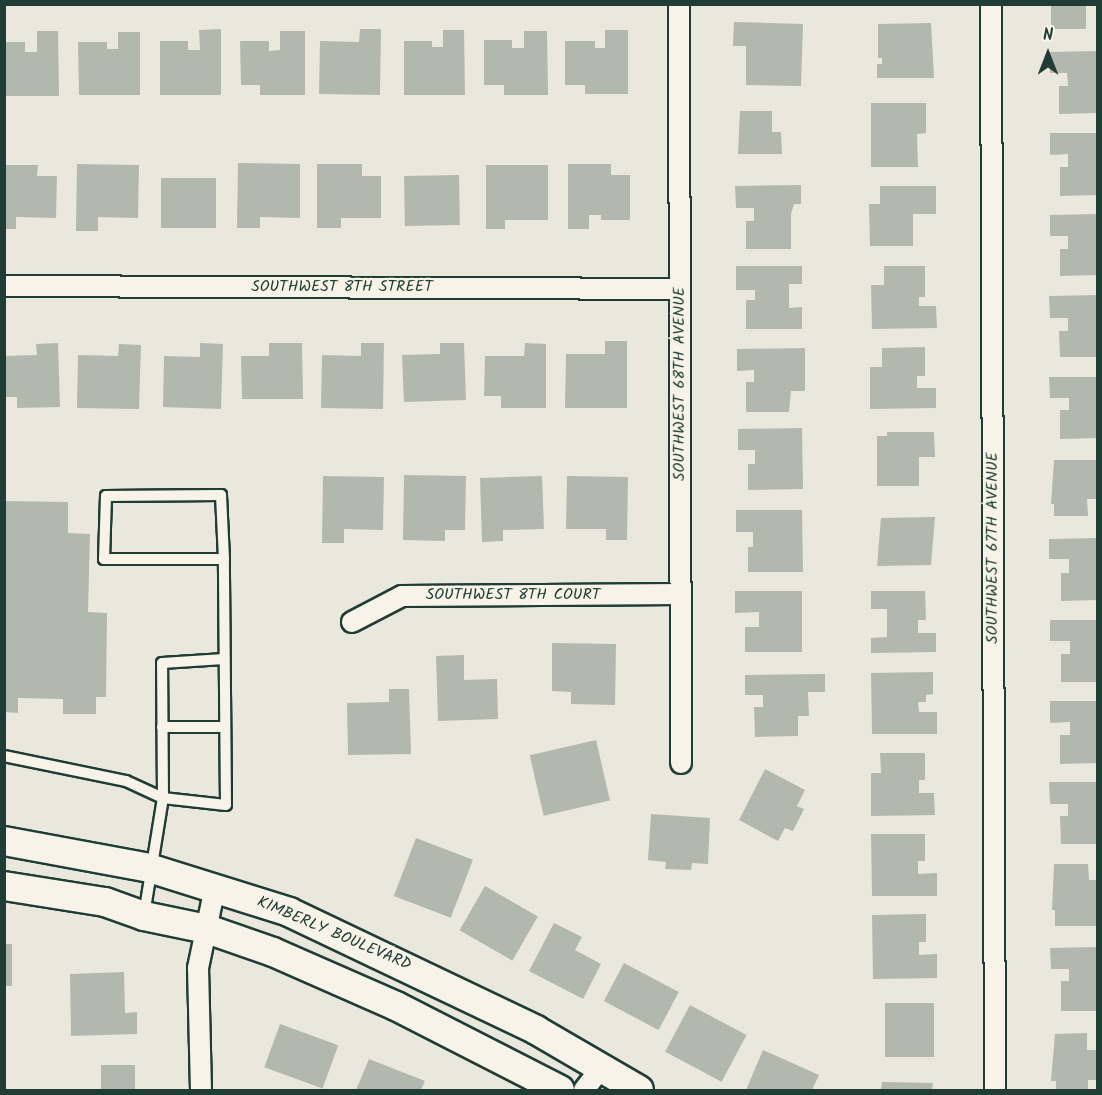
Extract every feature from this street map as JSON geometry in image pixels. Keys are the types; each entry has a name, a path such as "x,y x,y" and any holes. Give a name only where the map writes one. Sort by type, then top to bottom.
{"street":[{"name":"SOUTHWEST 68TH AVENUE","path":"679,4 681,763"},
{"name":"SOUTHWEST 67TH AVENUE","path":"991,4 995,1090"},
{"name":"SOUTHWEST 8TH STREET","path":"4,286 680,289"},
{"name":"SOUTHWEST 8TH COURT","path":"352,622 402,596 681,594"},
{"name":"KIMBERLY BOULEVARD","path":"4,841 149,868 289,912 413,968 536,1030 639,1090"},
{"path":"4,886 105,902 144,915 207,928 273,952 396,1006 560,1090"},
{"path":"201,1090 198,968 214,887"},
{"path":"584,1090 601,1068"}],"lane":[{"path":"4,756 126,781 163,798 226,805 224,559 221,495 106,496 104,559 224,559"},
{"path":"144,915 149,868 163,798 162,663 224,659"},
{"path":"162,727 225,727"}],"building":[{"path":"1051,4 1086,4 1086,29 1051,29"},
{"path":"734,22 803,24 801,86 746,85 746,46 733,46"},
{"path":"931,23 934,78 877,78 877,64 882,64 882,58 878,58 878,24"},
{"path":"221,29 221,95 160,95 160,41 188,41 188,50 200,50 199,30"},
{"path":"360,29 381,29 380,95 319,94 320,41 359,42"},
{"path":"443,30 464,30 465,95 404,95 404,41 432,41 432,47 443,47"},
{"path":"605,30 628,30 628,94 585,94 585,85 565,85 565,41 595,41 595,48 605,48"},
{"path":"37,31 58,31 59,96 4,96 4,42 25,42 25,52 37,52"},
{"path":"280,31 305,31 305,95 260,95 260,85 241,85 240,41 269,41 269,51 280,50"},
{"path":"524,31 547,31 548,95 504,95 504,85 484,85 484,40 512,40 512,48 524,48"},
{"path":"118,32 140,32 140,95 79,95 78,42 107,42 107,49 118,49"},
{"path":"1098,51 1098,113 1059,114 1059,86 1068,86 1067,73 1050,73 1049,52"},
{"path":"871,103 926,103 926,133 917,134 918,167 871,167"},
{"path":"740,111 772,111 772,132 781,132 782,154 738,154"},
{"path":"1050,133 1098,133 1098,195 1060,196 1060,167 1068,167 1068,154 1050,155"},
{"path":"238,163 300,164 300,218 260,217 260,228 237,228"},
{"path":"77,164 139,165 138,218 98,217 98,231 76,231"},
{"path":"317,164 362,164 362,176 381,176 381,218 341,218 341,228 317,228"},
{"path":"568,164 611,164 611,175 630,175 630,220 601,220 601,215 589,215 589,229 568,229"},
{"path":"4,165 38,165 37,176 57,176 56,218 16,217 16,229 4,229"},
{"path":"486,165 548,165 548,220 505,220 505,229 486,229"},
{"path":"459,175 460,225 405,226 404,176"},
{"path":"161,178 216,178 216,228 161,228"},
{"path":"801,185 801,204 794,204 791,214 791,249 746,249 746,221 754,221 754,208 736,208 735,186"},
{"path":"880,186 936,186 936,214 913,214 913,246 870,246 869,204 880,204"},
{"path":"1098,214 1098,275 1060,276 1060,249 1068,249 1068,236 1050,236 1050,215"},
{"path":"736,266 802,266 802,284 789,284 789,308 802,307 802,329 746,329 746,300 755,300 755,290 736,290"},
{"path":"884,266 925,266 925,297 919,297 919,306 936,306 937,328 872,329 871,285 884,285"},
{"path":"1098,295 1098,357 1060,357 1059,331 1068,331 1068,318 1050,318 1049,296"},
{"path":"605,341 627,341 627,408 565,408 566,354 605,354"},
{"path":"58,343 60,407 17,408 17,397 4,397 4,356 37,355 36,344"},
{"path":"200,343 223,344 221,409 163,407 164,356 200,357"},
{"path":"269,343 302,343 303,399 242,399 241,356 269,356"},
{"path":"361,343 384,343 383,409 321,408 322,355 361,356"},
{"path":"440,343 464,343 466,400 404,402 402,355 440,354"},
{"path":"525,343 546,344 546,408 501,408 501,396 484,396 485,356 524,356"},
{"path":"119,344 141,345 139,409 77,408 78,355 118,356"},
{"path":"925,347 925,376 917,376 917,388 936,388 936,408 870,409 870,367 882,367 882,348"},
{"path":"805,348 805,391 791,391 789,412 746,412 746,382 754,382 754,370 737,371 737,349"},
{"path":"1049,377 1098,377 1098,438 1060,439 1060,410 1069,410 1069,398 1050,398"},
{"path":"802,428 803,489 748,490 748,464 755,464 755,450 738,450 738,429"},
{"path":"887,432 934,432 935,457 919,457 919,486 877,486 877,436 887,436"},
{"path":"1054,460 1098,460 1098,499 1087,499 1088,516 1054,516 1054,504 1051,504"},
{"path":"404,475 466,476 465,530 445,530 445,541 403,540"},
{"path":"323,476 384,477 383,530 344,529 344,543 322,543"},
{"path":"542,476 544,529 503,530 503,541 482,542 480,478"},
{"path":"567,476 628,477 627,540 606,540 606,529 566,529"},
{"path":"4,501 68,502 68,533 90,534 88,612 107,613 106,697 96,697 96,714 63,714 63,699 18,698 18,713 4,712"},
{"path":"736,510 802,510 803,572 748,572 748,547 753,547 753,532 736,532"},
{"path":"935,517 931,565 877,566 881,518"},
{"path":"1098,538 1098,600 1061,601 1061,573 1069,573 1069,559 1049,559 1049,539"},
{"path":"735,591 802,591 802,652 745,652 745,627 759,627 759,612 735,613"},
{"path":"871,591 925,591 926,620 918,620 918,633 936,633 936,652 871,653 871,638 887,637 887,609 871,609"},
{"path":"1050,620 1098,620 1098,682 1061,682 1061,654 1070,654 1070,641 1050,641"},
{"path":"552,643 616,644 615,705 571,704 571,692 552,691"},
{"path":"464,655 464,680 497,679 498,719 438,721 436,656"},
{"path":"933,672 933,694 926,695 926,702 918,702 919,712 937,712 937,734 872,734 871,673"},
{"path":"825,674 825,692 808,692 809,716 798,716 798,736 755,737 754,707 763,707 763,695 745,695 745,675"},
{"path":"389,689 409,689 411,754 348,755 347,703 389,702"},
{"path":"1050,701 1098,701 1098,763 1060,764 1060,735 1070,735 1070,722 1050,723"},
{"path":"596,740 610,800 544,816 530,755"},
{"path":"880,753 925,753 925,780 919,780 919,793 934,793 935,815 871,816 871,773 881,773"},
{"path":"765,769 805,790 797,806 804,809 793,831 785,828 778,841 739,820"},
{"path":"1049,782 1098,782 1098,844 1061,844 1060,816 1068,816 1068,804 1050,804"},
{"path":"651,814 710,818 708,864 692,863 691,870 665,869 666,862 648,860"},
{"path":"871,834 925,834 925,861 918,861 918,874 937,873 937,896 872,896"},
{"path":"416,838 473,860 451,918 394,896"},
{"path":"1054,864 1088,864 1089,880 1098,880 1098,926 1055,926 1055,910 1052,910"},
{"path":"485,886 538,916 512,961 460,930"},
{"path":"926,914 926,942 919,942 919,955 937,954 937,978 873,979 872,915"},
{"path":"554,923 582,937 575,950 601,964 583,999 529,971"},
{"path":"4,944 12,944 12,986 4,986"},
{"path":"1098,947 1098,1011 1061,1011 1061,981 1069,981 1069,969 1051,969 1050,948"},
{"path":"624,963 679,992 659,1030 604,1001"},
{"path":"124,972 125,1013 137,1012 137,1034 71,1036 70,974"},
{"path":"885,1003 934,1003 934,1057 885,1057"},
{"path":"690,1005 747,1035 722,1082 665,1052"},
{"path":"280,1024 338,1045 323,1088 264,1067"},
{"path":"1087,1033 1087,1050 1098,1050 1098,1080 1088,1080 1088,1090 1056,1090 1056,1081 1051,1081 1055,1034"},
{"path":"763,1050 819,1075 812,1090 746,1090"},
{"path":"369,1059 425,1081 421,1090 356,1090"},
{"path":"101,1065 135,1065 135,1090 101,1090"},
{"path":"882,1082 933,1083 932,1090 881,1090"}]}
